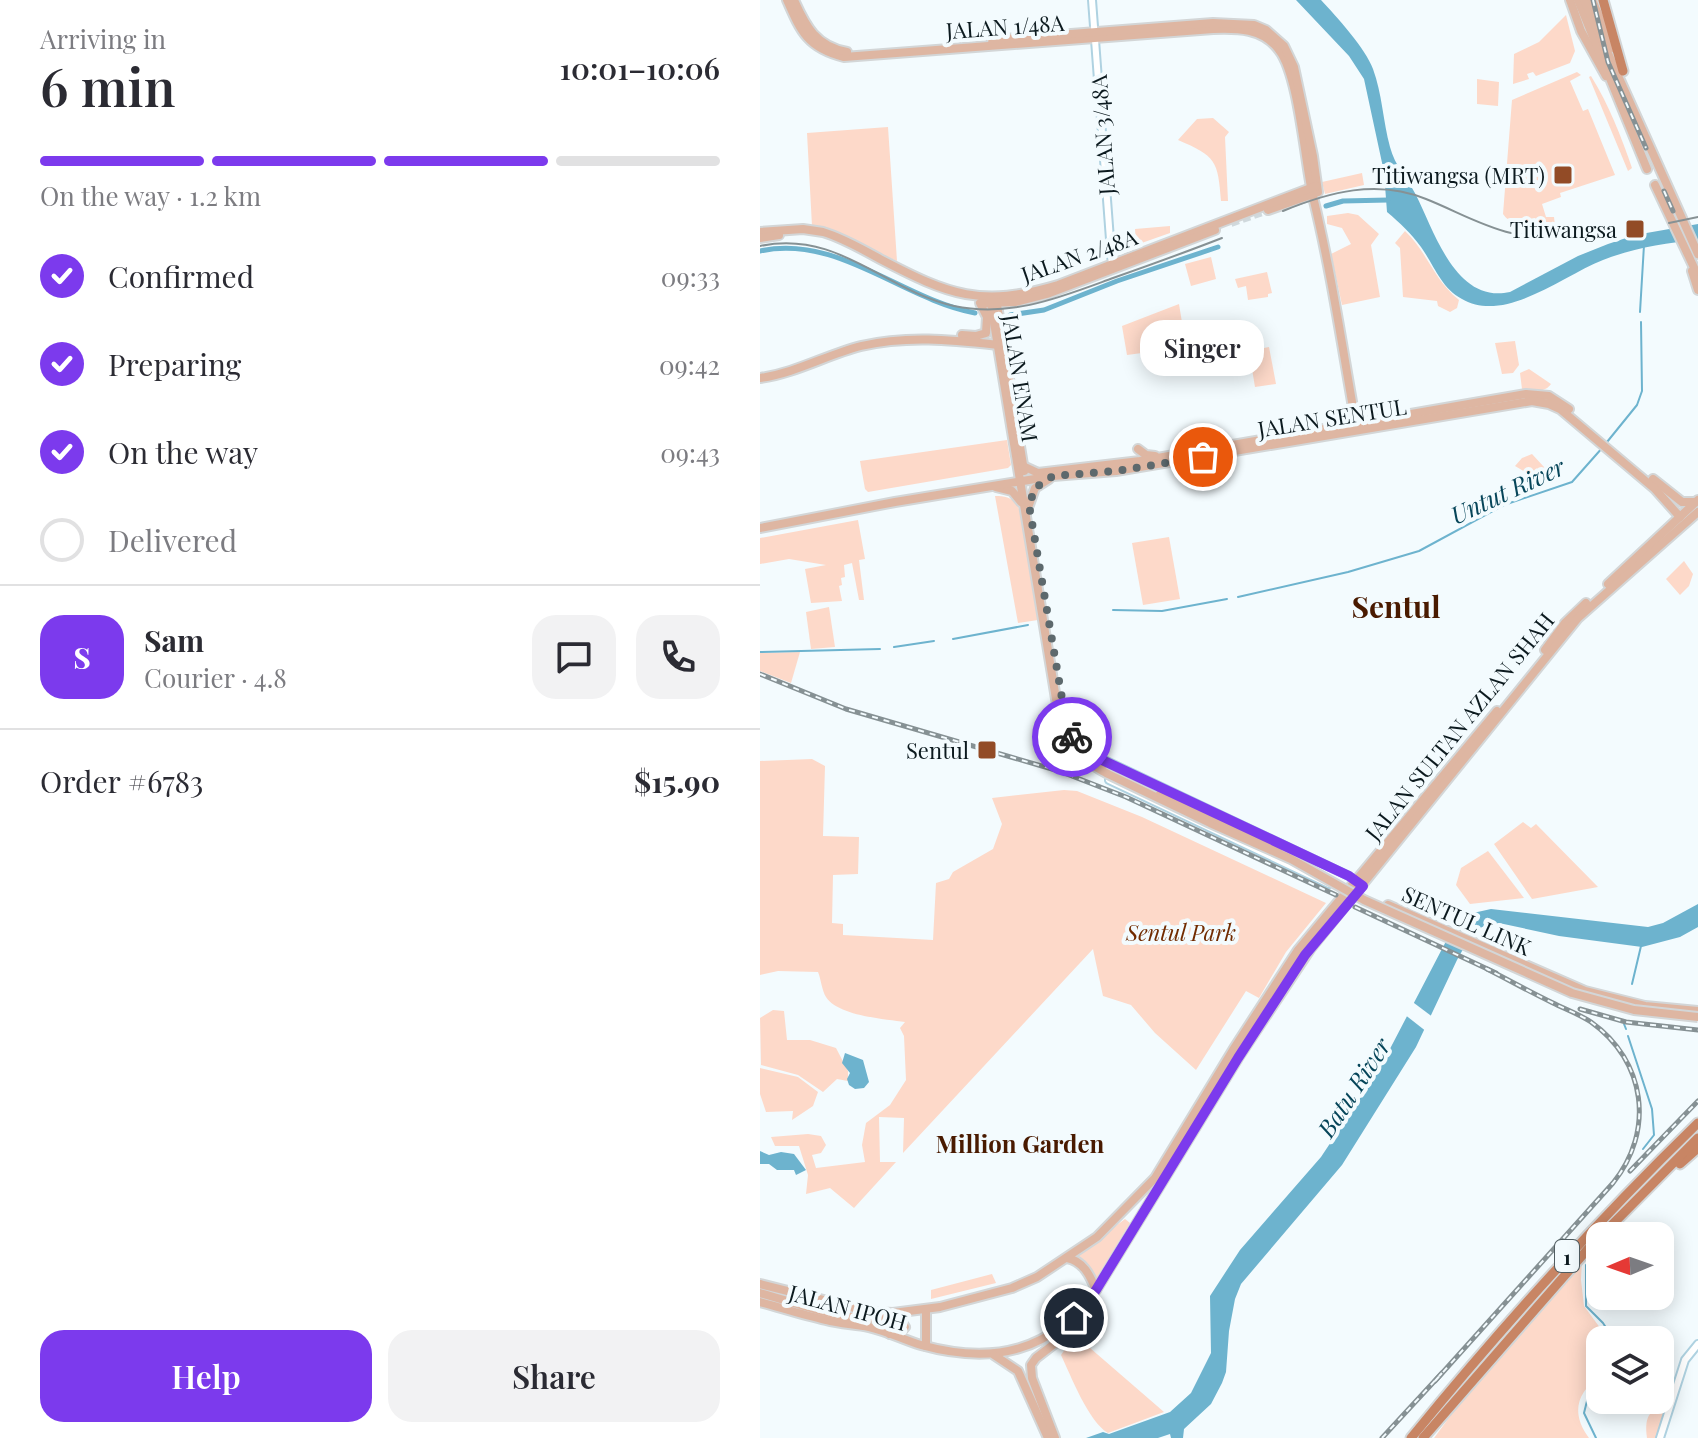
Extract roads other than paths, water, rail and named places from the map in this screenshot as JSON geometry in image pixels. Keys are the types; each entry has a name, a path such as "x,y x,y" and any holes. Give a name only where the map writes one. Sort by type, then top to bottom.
{"highway":[{"path":"1603,0 1623,71"},
{"name":"1","path":"1411,1438 1606,1214 1698,1123"},
{"name":"1","path":"1423,1438 1623,1212 1698,1138"},
{"path":"1623,1212 1698,1148"},
{"path":"1404,1438 1444,1397"},
{"path":"1430,1438 1451,1406"}],"main road":[{"name":"JALAN 1/48A","path":"787,0 796,22 813,45 844,57 1095,34"},
{"name":"JALAN 1/48A","path":"794,0 813,36 830,47 851,52 1229,23 1249,24 1266,30 1284,46 1294,67 1358,427"},
{"path":"1572,0 1596,33 1685,224 1694,248 1698,276"},
{"path":"1572,0 1593,55 1618,97"},
{"path":"1584,0 1647,169"},
{"path":"1592,0 1656,147 1664,179"},
{"path":"1655,185 1675,225 1694,248"},
{"path":"1268,210 1315,190"},
{"name":"JALAN 2/48A","path":"760,235 803,229 823,232 937,288 993,301 1016,302 1047,294 1315,190"},
{"name":"JALAN 2/48A","path":"760,235 824,237 923,287 946,296 980,303 1037,291 1231,223"},
{"path":"1694,248 1688,261 1698,290"},
{"name":"JALAN ENAM","path":"993,301 1000,325 1000,345 1023,466 1023,481"},
{"name":"JALAN ENAM","path":"993,301 1063,732 1081,756 1100,767"},
{"path":"1000,325 1004,309 1016,302"},
{"path":"760,378 798,370 861,346 936,334 984,334 988,329 987,317 980,303"},
{"path":"922,337 1000,345"},
{"name":"JALAN SENTUL","path":"1023,466 1038,473 1161,458 1537,401 1560,409 1601,439 1680,517"},
{"name":"JALAN SENTUL","path":"761,528 1053,476 1116,471 1358,427"},
{"name":"JALAN SENTUL","path":"1610,447 1682,502 1698,506"},
{"path":"1138,449 1146,455 1161,458"},
{"path":"993,486 1012,491 1027,505 1035,488 1053,476"},
{"name":"JALAN ENAM","path":"1027,505 1065,716 1073,738 1109,777"},
{"name":"JALAN SULTAN AZLAN SHAH","path":"1356,881 1518,685 1565,623 1680,517 1688,516 1698,506"},
{"name":"JALAN SULTAN AZLAN SHAH","path":"926,1346 994,1355 1036,1343 1055,1333 1079,1313 1346,894 1584,612 1698,506"},
{"name":"SENTUL LINK","path":"1100,767 1301,858 1380,902 1574,987 1645,1006 1698,1014"},
{"name":"SENTUL LINK","path":"1109,777 1291,859 1364,900 1572,993 1634,1010 1698,1014"},
{"name":"JALAN SULTAN AZLAN SHAH","path":"926,1309 966,1302 1037,1277 1097,1237 1128,1207 1155,1178 1298,950 1346,894"},
{"path":"1155,1178 1190,1125 1199,1122"},
{"path":"1128,1207 1126,1214 1130,1219 1137,1220"},
{"path":"1066,1258 1080,1264 1096,1290"},
{"path":"760,1284 871,1312 926,1309 926,1346"},
{"name":"JALAN IPOH","path":"760,1293 855,1319 888,1318 926,1309"},
{"name":"JALAN IPOH","path":"760,1302 926,1346"},
{"path":"1056,1438 1032,1378 1031,1365 1067,1334 1079,1313"},
{"path":"888,1318 905,1324 900,1333 889,1334"},
{"path":"926,1328 941,1350"},
{"path":"994,1355 1018,1371 1046,1438"}],"street":[{"name":"JALAN 3/48A","path":"1092,0 1112,267"},
{"path":"1085,752 1356,881"},
{"path":"1109,777 1346,894"},
{"path":"1270,857 1279,851 1278,843"},
{"path":"1305,873 1305,864 1312,859"},
{"path":"1660,1438 1685,1360 1698,1344"}],"water":[{"path":"1296,0 1321,0 1364,52 1376,78 1395,160 1450,262 1475,287 1491,293 1510,292 1578,256 1635,235 1698,224 1698,240 1615,256 1515,302 1496,306 1479,305 1462,299 1449,289 1417,242 1387,212 1384,172 1364,79 1349,56"},
{"path":"1698,904 1698,927 1680,937 1642,947 1559,936 1499,923 1482,927 1471,935 1416,1047 1342,1165 1241,1284 1229,1331 1226,1372 1211,1404 1184,1429 1183,1438 1171,1438 1170,1434 1158,1438 1086,1438 1103,1432 1109,1434 1170,1412 1191,1393 1211,1353 1210,1296 1240,1250 1321,1157 1380,1068 1455,924 1473,913 1491,909 1648,927 1663,923"},
{"path":"845,1053 863,1060 869,1082 864,1088 855,1089 849,1085 847,1079 850,1073 842,1063"},
{"path":"760,1151 769,1155 781,1152 794,1154 806,1170 796,1175 794,1170 777,1170 769,1164 760,1164"}],"waterway":[{"path":"1326,206 1343,201 1388,200"},
{"name":"Untut River","path":"1640,312 1644,245"},
{"path":"1010,315 1044,310 1117,281 1218,247"},
{"path":"760,251 789,248 843,259 921,295 975,313"},
{"name":"Untut River","path":"1607,442 1637,405 1642,391 1641,322"},
{"name":"Untut River","path":"1238,597 1348,572 1419,551 1504,505 1572,482 1603,447"},
{"path":"1113,610 1162,611 1227,599"},
{"name":"Untut River","path":"953,639 1028,625"},
{"name":"Untut River","path":"894,647 934,641"},
{"name":"Untut River","path":"760,652 880,649"},
{"path":"1632,984 1641,946"},
{"path":"1624,1024 1626,1029"},
{"path":"1628,1036 1652,1109 1654,1135 1643,1149"},
{"path":"1590,1310 1605,1326"},
{"path":"1586,1405 1584,1413 1596,1438"}],"tunnel":[{"path":"1231,223 1268,210"}],"tram line":[{"path":"1283,211 1353,190 1389,190 1426,199 1511,233 1545,236 1602,234"},
{"path":"1669,223 1698,217"},
{"path":"760,246 788,243 814,246 838,254 929,298 954,306 996,309 1055,298 1222,238"}],"railway":[{"path":"1593,0 1608,62 1646,148"},
{"path":"1664,191 1673,211"},
{"path":"760,674 846,709 1059,771 1126,797 1336,895"},
{"path":"1355,907 1496,973"},
{"path":"1435,1381 1613,1183 1635,1141 1639,1119 1633,1076 1624,1056 1609,1038 1586,1019 1487,969"},
{"path":"1580,1009 1626,1022 1698,1030"},
{"path":"1630,1171 1698,1101"},
{"path":"1382,1438 1442,1373"}],"place":[{"name":"Titiwangsa (MRT)","path":"1563,175"},
{"name":"Titiwangsa","path":"1635,229"},
{"name":"Singer","path":"1203,457"},
{"name":"Sentul","path":"987,750"}],"district":[{"name":"Sentul","path":"1396,606"},
{"name":"Million Garden","path":"1020,1143"}],"park label":[{"name":"Sentul Park","path":"1181,932"}],"water label":[{"name":"Batu River","path":"1353,1087"}]}
